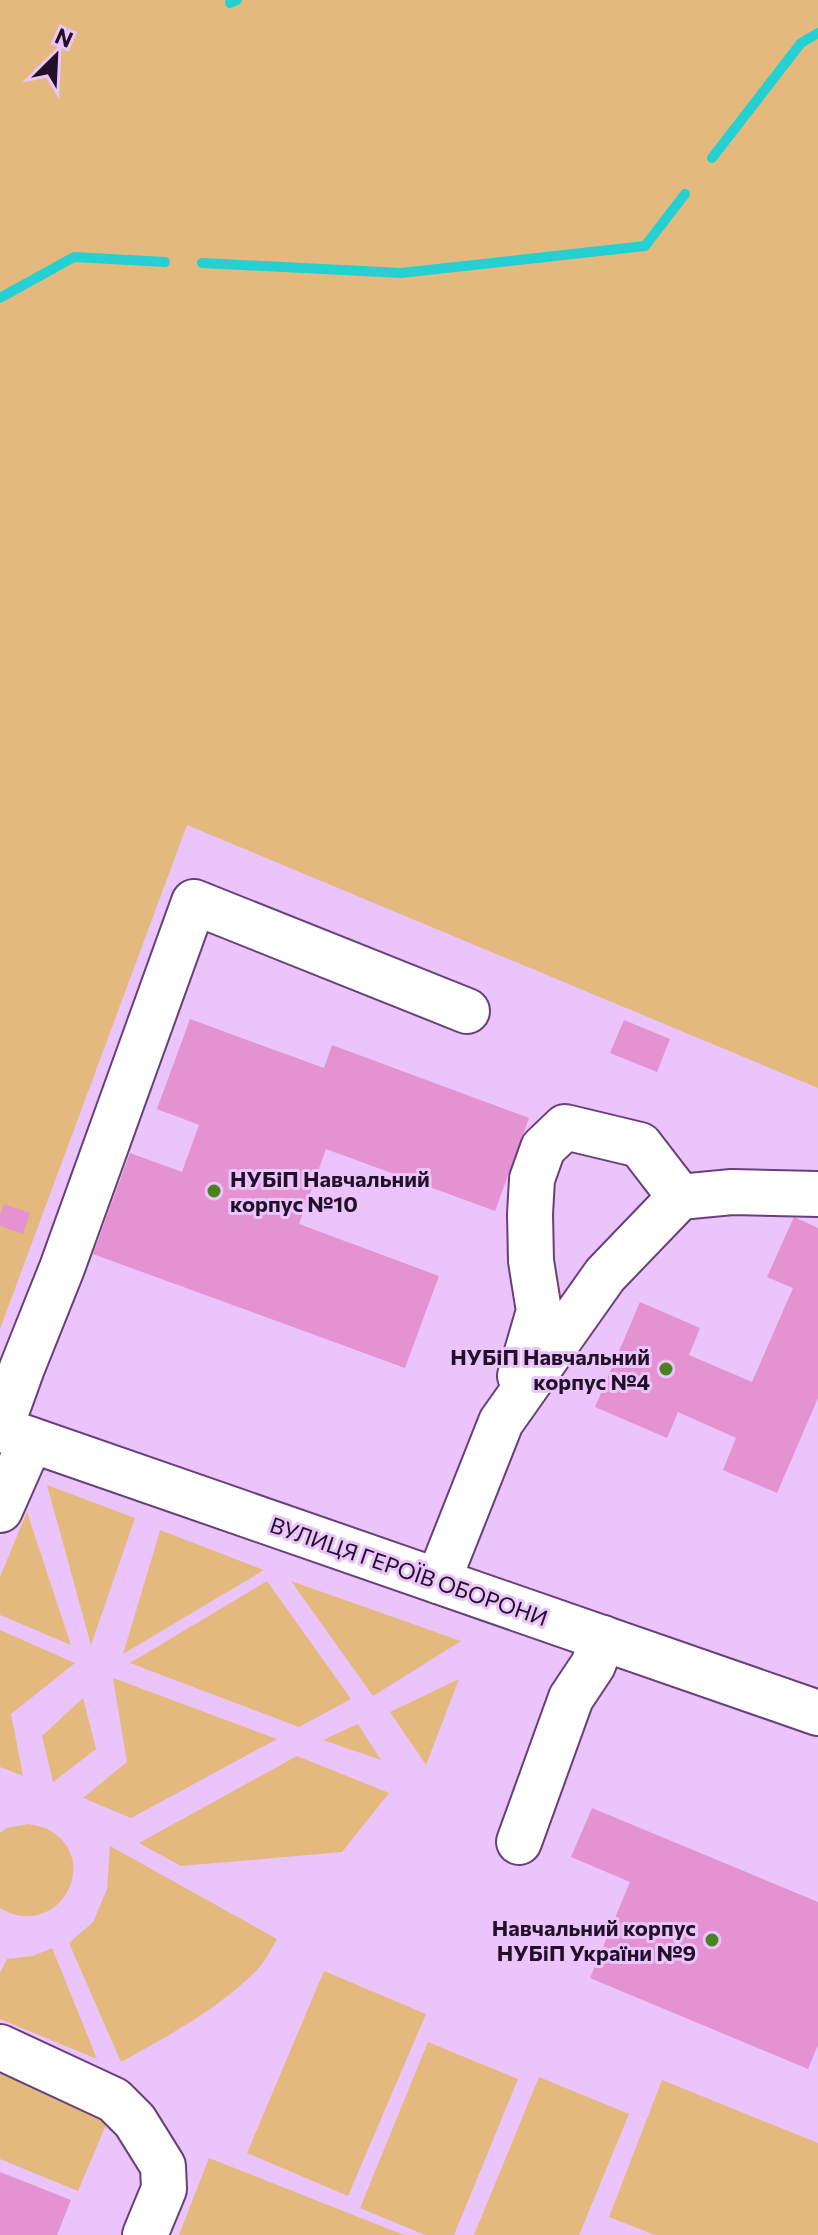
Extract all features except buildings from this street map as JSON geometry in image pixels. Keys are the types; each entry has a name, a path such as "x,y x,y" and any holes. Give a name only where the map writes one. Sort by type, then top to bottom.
{"street":[{"path":"4,1493 10,1433 62,1268 194,902 467,1011"},
{"path":"513,1405 539,1311 531,1261 530,1214 532,1179 543,1148 565,1127 640,1145 680,1197"},
{"path":"438,1581 501,1422 605,1275 680,1197 732,1192 818,1194"},
{"name":"ВУЛИЦЯ ГЕРОЇВ ОБОРОНИ","path":"10,1433 818,1713"},
{"path":"519,1842 571,1698 593,1665 603,1638"},
{"path":"0,2047 114,2100 135,2121 163,2166 164,2189 145,2235"}],"shaded area":[{"path":"0,0 818,0 818,1088 187,825 0,1329"},
{"path":"47,1485 135,1518 91,1645"},
{"path":"27,1512 71,1645 0,1615 0,1577"},
{"path":"160,1531 264,1570 123,1654"},
{"path":"267,1581 351,1699 299,1727 130,1663"},
{"path":"291,1581 461,1641 373,1696"},
{"path":"0,1630 75,1663 11,1714 23,1776 0,1767"},
{"path":"113,1678 277,1739 131,1818 83,1798 127,1762"},
{"path":"459,1679 426,1765 390,1712"},
{"path":"83,1698 96,1749 53,1782 42,1736"},
{"path":"358,1724 381,1760 323,1740"},
{"path":"297,1756 389,1793 342,1852 181,1866 139,1843"},
{"path":"29,1824 50,1830 67,1847 73,1863 72,1880 65,1896 53,1908 38,1915 20,1916 0,1908 0,1833 6,1828"},
{"path":"110,1846 277,1939 259,1967 225,1998 121,2062 69,1943 93,1922 107,1889"},
{"path":"52,1948 97,2059 0,2019 0,1973 7,1959 33,1956"},
{"path":"324,1971 426,2014 348,2196 247,2153"},
{"path":"428,2042 518,2079 454,2235 425,2235 360,2208"},
{"path":"0,2068 111,2113 78,2191 0,2159"},
{"path":"539,2077 629,2114 579,2235 474,2235"},
{"path":"662,2080 818,2143 818,2235 655,2235 609,2217"},
{"path":"209,2158 404,2235 179,2235"}],"waterway":[{"path":"230,3 237,0"},
{"path":"712,158 801,43 818,33"},
{"path":"202,263 401,273 645,246 685,194"},
{"path":"0,298 74,257 165,262"}],"place":[{"name":"НУБіП Навчальний корпус №10","path":"214,1191"},
{"name":"НУБіП Навчальний корпус №4","path":"666,1369"},
{"name":"Навчальний корпус НУБіП України №9","path":"712,1940"}]}
